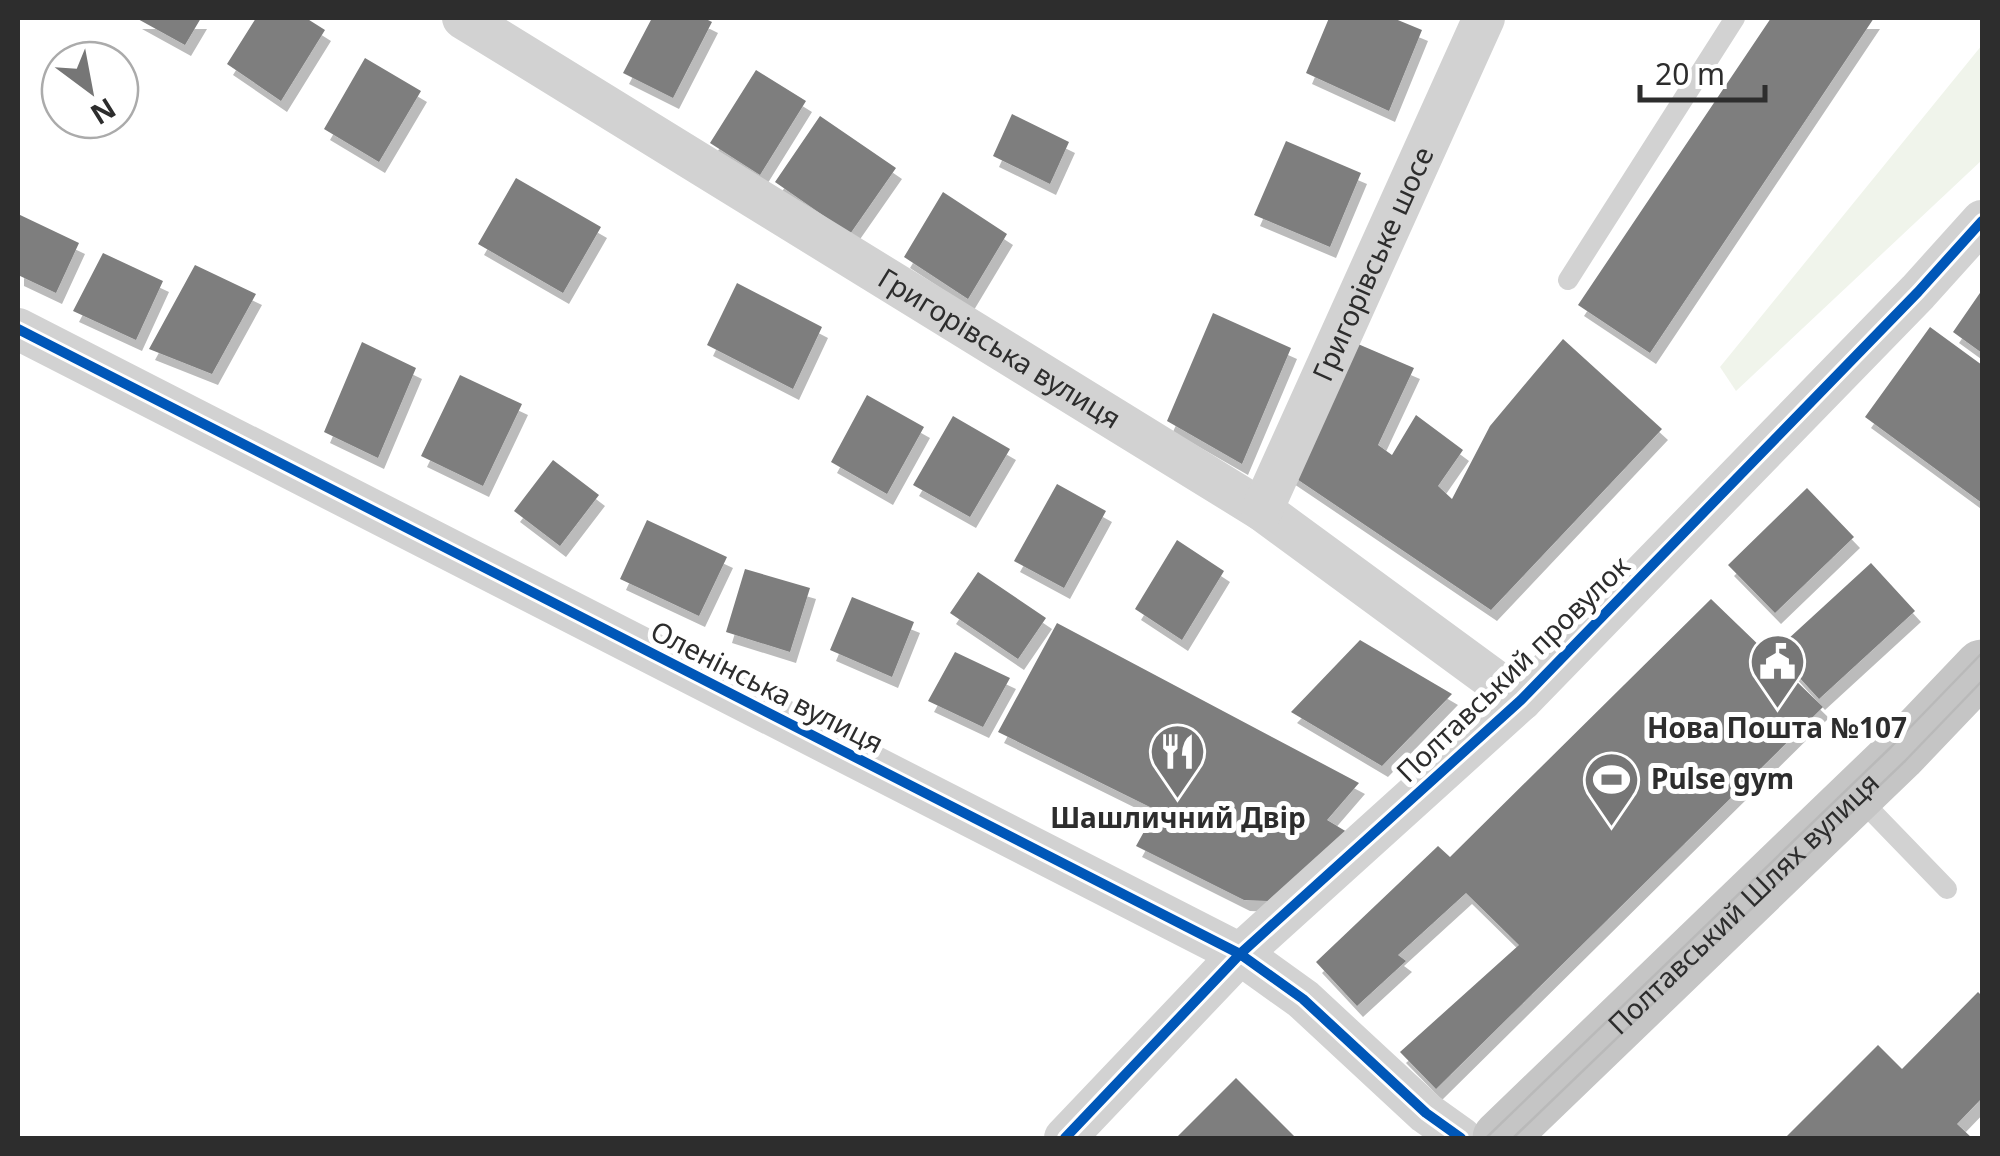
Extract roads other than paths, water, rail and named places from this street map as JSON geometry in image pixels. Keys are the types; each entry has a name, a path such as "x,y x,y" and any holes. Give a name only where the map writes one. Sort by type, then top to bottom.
{"main road":[{"name":"Полтавський Шлях вулиця","path":"1500,1138 1856,795 1982,667"}],"street":[{"name":"Григорівська вулиця","path":"463,18 1262,510 1521,700"},
{"name":"Григорівське шосе","path":"1262,510 1484,18"},
{"name":"Полтавський провулок","path":"1064,1138 1240,954 1521,700 1918,292 1982,221"},
{"name":"Оленінська вулиця","path":"18,329 1240,954 1302,999 1460,1138"}],"lane":[{"path":"1568,280 1735,18"},
{"path":"1856,795 1947,889"}],"tram line":[{"path":"1486,1138 1891,747 1982,653"},
{"path":"1513,1138 1905,761 1982,681"}],"place":[{"name":"Нова Пошта №107","path":"1777,711"},
{"name":"Шашличний Двір","path":"1178,801"},
{"name":"Pulse gym","path":"1612,828"}]}
